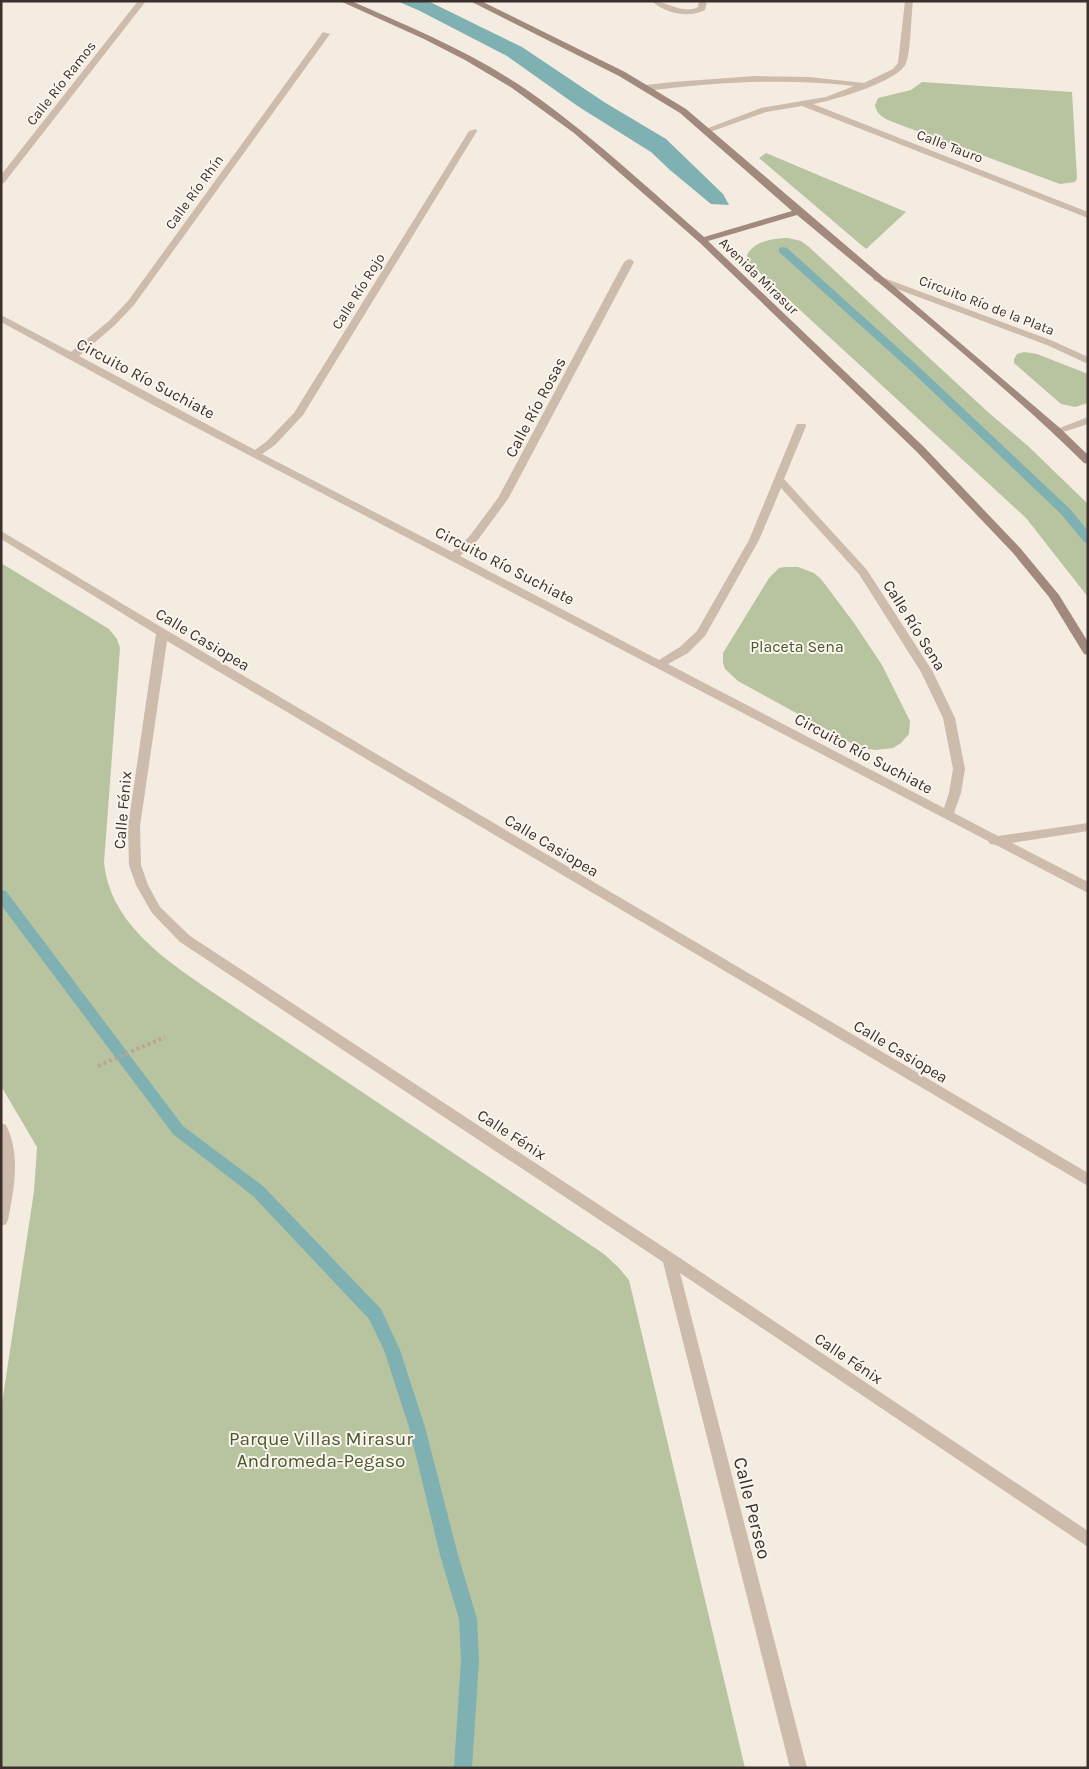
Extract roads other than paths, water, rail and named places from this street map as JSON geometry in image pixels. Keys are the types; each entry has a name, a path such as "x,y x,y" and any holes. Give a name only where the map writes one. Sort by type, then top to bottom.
{"street":[{"name":"Calle Río Ramos","path":"1,181 142,1"},
{"name":"Avenida Mirasur","path":"344,1 427,37 468,58 515,86 578,131 702,240 920,449 1017,550 1053,595 1088,651"},
{"path":"474,1 614,70 662,98 707,130 799,212 1057,431 1088,461"},
{"path":"655,1 685,13 695,12 702,8 703,1"},
{"path":"707,130 764,110 828,99 866,85 896,71 902,63 909,1"},
{"name":"Calle Río Rhín","path":"73,356 112,323 130,303 326,34"},
{"path":"646,88 707,80 801,78 866,85"},
{"name":"Calle Tauro","path":"802,104 1088,215"},
{"name":"Calle Río Rojo","path":"255,454 271,444 298,415 473,131"},
{"path":"702,240 799,212"},
{"name":"Calle Río Rosas","path":"453,557 473,539 503,499 629,262"},
{"name":"Circuito Río de la Plata","path":"876,278 1050,343 1088,361"},
{"name":"Circuito Río Suchiate","path":"1,318 255,454 660,664 994,841 1088,888"},
{"path":"1057,431 1088,420"},
{"path":"660,664 684,650 701,632 754,540 801,426"},
{"name":"Calle Río Sena","path":"779,480 863,572 908,640 934,688 949,718 959,769 955,793 947,816"},
{"name":"Calle Casiopea","path":"1,534 162,633 1088,1180"},
{"name":"Calle Fénix","path":"162,633 134,826 135,865 142,885 156,910 185,939 669,1258 1088,1540"},
{"path":"994,841 1088,827"},
{"path":"1,1129 6,1149 9,1180 1,1220"},
{"name":"Calle Perseo","path":"669,1258 799,1768"}],"water":[{"path":"397,1 428,1 522,47 604,102 666,139 723,194 729,205 711,204 651,152 579,107 507,56"}],"waterway":[{"path":"783,250 914,368 1066,512 1088,539"},
{"path":"1,895 178,1130 258,1191 375,1314 392,1350 417,1427 449,1555 468,1619 470,1660 463,1768"}],"park label":[{"name":"Placeta Sena","path":"797,646"},
{"name":"Parque Villas Mirasur Andromeda-Pegaso","path":"321,1449"}]}
